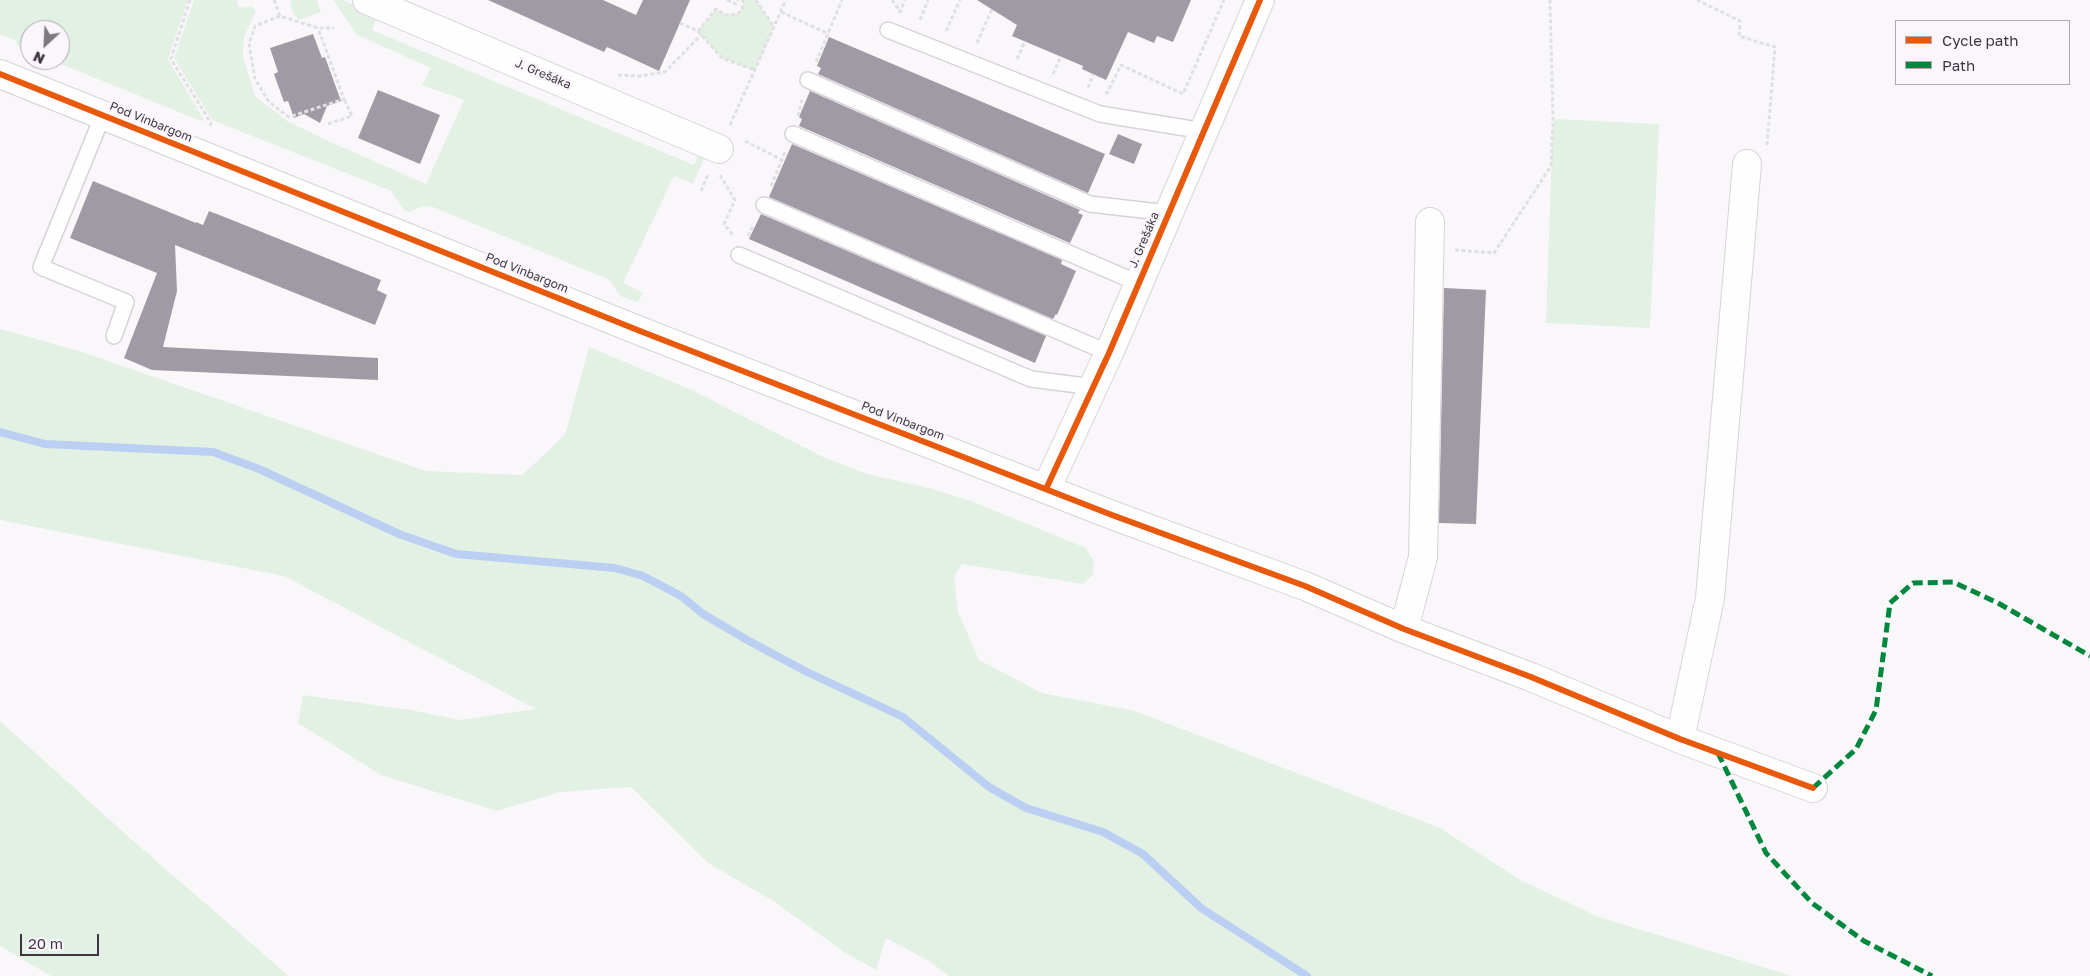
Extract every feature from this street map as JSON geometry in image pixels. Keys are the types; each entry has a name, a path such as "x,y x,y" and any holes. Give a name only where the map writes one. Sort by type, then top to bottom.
{"street":[{"name":"J. Grešáka","path":"367,0 720,148"},
{"name":"J. Grešáka","path":"1046,489 1109,353 1260,0"},
{"name":"Pod Vinbargom","path":"0,74 640,331 1112,515 1305,586 1404,629 1531,677 1680,739 1813,788"},
{"path":"1680,739 1710,598 1757,156"},
{"path":"1404,629 1423,557 1430,222"}],"lane":[{"path":"888,30 1100,114 1204,131"},
{"path":"808,80 1090,204 1168,213"},
{"path":"103,115 41,267 126,302 114,336"},
{"path":"793,134 1138,282"},
{"path":"764,205 1109,353"},
{"path":"740,255 1031,379 1094,387"}],"path":[{"path":"190,0 171,59 211,122 209,128"},
{"path":"274,0 280,16"},
{"path":"727,0 736,4 738,0"},
{"path":"698,31 716,9 726,15 738,14 742,9 743,0"},
{"path":"756,0 774,27"},
{"path":"701,191 786,0"},
{"path":"905,0 900,11 907,14"},
{"path":"920,20 928,0"},
{"path":"946,31 960,0"},
{"path":"1078,86 1107,93 1121,65 1183,94 1224,0"},
{"path":"1429,249 1494,253 1551,166 1553,119 1550,0"},
{"path":"1697,0 1740,21 1739,36 1775,47 1757,156"},
{"path":"976,44 992,9"},
{"path":"781,12 829,34"},
{"path":"334,28 318,28 280,16 254,26 249,44 255,79 269,102 289,117 344,100"},
{"path":"913,17 928,24"},
{"path":"680,23 698,31 722,58 755,70"},
{"path":"938,27 954,34"},
{"path":"318,28 344,100 352,116 328,124"},
{"path":"611,75 640,76 665,72 701,34"},
{"path":"969,41 984,47"},
{"path":"1016,61 1024,41"},
{"path":"1060,80 1052,76 1061,56"},
{"path":"1008,58 1025,65"},
{"path":"1088,88 1093,74"},
{"path":"720,148 782,160"},
{"path":"720,148 735,200 724,224 737,239"}],"green space":[{"path":"0,0 188,0 168,59 204,120 201,121 70,68 70,20 20,20 20,47 15,40 0,34"},
{"path":"194,0 237,0 238,6 243,8 252,6 256,12 244,37 243,56 255,96 287,121 426,184 464,100 422,85 431,68 357,35 333,0 343,0 378,14 372,30 694,165 702,147 708,150 693,184 674,176 623,283 643,293 638,302 620,296 610,280 433,207 423,206 409,212 403,209 391,191 212,120 174,58"},
{"path":"291,0 317,0 321,12 299,20 292,11"},
{"path":"743,0 756,0 774,27 755,70 722,58 698,31 716,9 726,15 738,14 742,9"},
{"path":"1553,119 1659,124 1650,328 1546,323"},
{"path":"0,329 79,351 426,471 522,475 565,435 589,347 694,391 823,457 867,474 929,488 971,501 1086,548 1094,562 1093,575 1083,584 962,564 954,576 958,612 979,660 1042,693 1135,711 1440,828 1520,880 1599,917 1792,976 949,976 929,961 886,938 876,970 844,952 775,902 708,863 631,787 560,792 497,811 381,775 298,723 303,695 411,710 460,720 536,709 284,576 0,520"},
{"path":"0,721 131,839 289,976 51,976 0,946"}],"building":[{"path":"488,0 603,0 636,15 643,0 690,0 659,71 607,47 604,52"},
{"path":"977,0 1191,0 1173,42 1157,36 1154,43 1128,32 1106,80 1082,69 1083,66 1012,36 1017,25"},
{"path":"313,34 322,58 325,57 341,101 327,106 320,123 304,114 294,118 288,101 284,102 274,74 278,72 270,48"},
{"path":"829,37 1105,154 1088,193 818,74 821,68 817,66"},
{"path":"378,90 440,115 420,164 358,138"},
{"path":"810,91 1080,210 1078,213 1083,215 1070,243 799,126 802,119 799,117"},
{"path":"1118,134 1142,144 1134,164 1109,154"},
{"path":"792,144 1062,260 1061,264 1076,271 1057,315 1053,319 769,197"},
{"path":"93,181 203,225 209,211 381,280 377,290 387,295 375,325 175,245 177,291 163,347 378,358 378,380 152,370 124,358 157,273 70,238"},
{"path":"761,214 1046,336 1035,363 749,239"},
{"path":"1444,288 1486,290 1476,524 1439,523"}],"waterway":[{"path":"0,432 45,444 213,452 259,469 399,534 456,554 615,568 643,576 681,596 703,614 749,641 805,671 903,717 989,787 1026,808 1103,832 1143,854 1201,908 1307,976"}],"marked path":[{"path":"1813,788 1856,749 1876,710 1890,603 1913,583 1953,582 1998,603 2090,656"},
{"path":"1718,753 1766,853 1812,903 1864,941 1932,976"}],"cycle path":[{"path":"1046,489 1109,353 1260,0"},
{"path":"0,74 640,331 1112,515 1305,586 1404,629 1531,677 1680,739 1813,788"}]}
